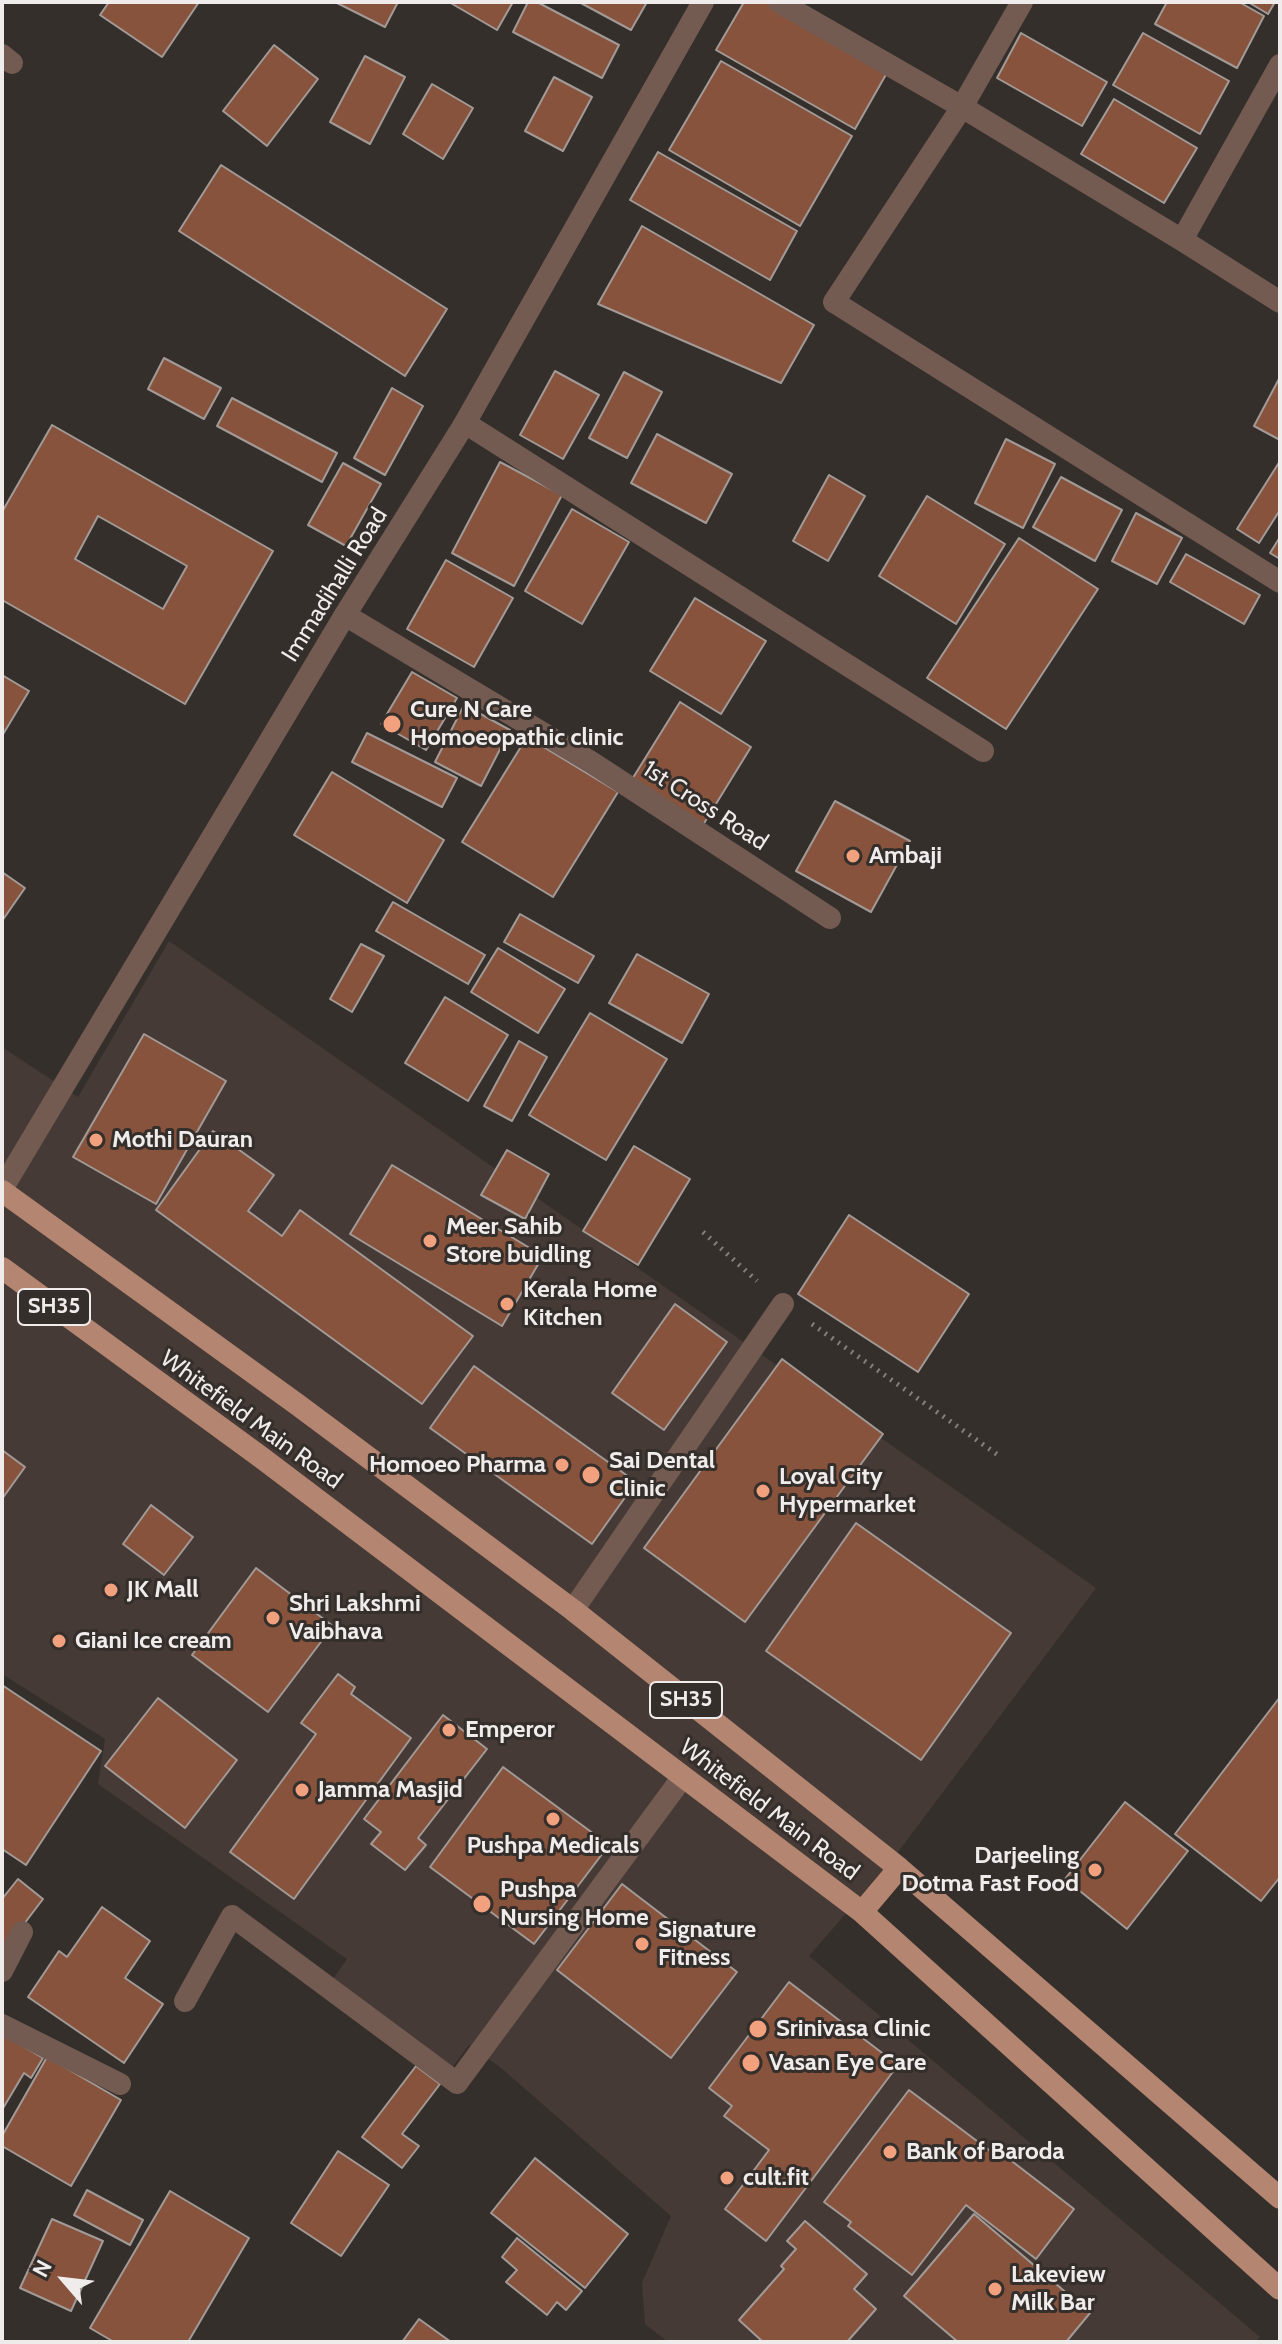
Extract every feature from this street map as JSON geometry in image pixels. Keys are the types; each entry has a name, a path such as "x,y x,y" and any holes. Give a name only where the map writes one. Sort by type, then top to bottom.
{"main road":[{"name":"Whitefield Main Road","path":"2,1190 573,1610 899,1868 1280,2198"},
{"name":"Whitefield Main Road","path":"2,1268 262,1458 862,1912 1280,2289"},
{"path":"862,1912 899,1868"}],"street":[{"name":"Immadihalli Road","path":"2,1190 345,615 465,423 703,2"},
{"path":"779,2 962,107 1280,302"},
{"path":"1022,2 962,107 834,302 1280,582"},
{"path":"1182,240 1280,65"},
{"path":"465,423 983,751"},
{"name":"1st Cross Road","path":"345,615 591,762 830,918"},
{"path":"573,1610 783,1304"},
{"path":"185,2001 232,1916 457,2083 682,1778"},
{"path":"2,1971 22,1932"},
{"path":"2,2025 120,2084"}],"path":[{"path":"703,1232 783,1304 998,1455"}],"shaded area":[{"path":"169,941 1096,1588 889,1864 809,1956 1260,2337 1255,2342 668,2342 645,2324 642,2283 671,2216 500,2067 469,2045 451,2069 333,1979 347,1959 98,1784 105,1739 2,1674 2,1047 78,1097"}],"building":[{"path":"109,2 199,2 162,57 100,15"},
{"path":"335,2 398,2 385,27"},
{"path":"449,2 513,2 497,30"},
{"path":"528,2 537,2 619,45 602,78 513,32"},
{"path":"579,2 647,2 631,30"},
{"path":"744,2 766,2 888,71 855,129 716,50"},
{"path":"1167,2 1239,2 1264,16 1237,68 1155,24"},
{"path":"1248,2 1275,2 1268,14"},
{"path":"1021,33 1107,82 1082,126 997,78"},
{"path":"1143,33 1229,81 1200,134 1113,85"},
{"path":"274,45 318,79 267,146 223,111"},
{"path":"365,56 405,77 370,144 330,122"},
{"path":"721,61 852,136 800,226 669,150"},
{"path":"554,77 592,97 563,151 525,131"},
{"path":"432,84 473,108 443,159 403,134"},
{"path":"1114,99 1197,148 1164,203 1081,154"},
{"path":"658,152 797,231 770,280 630,200"},
{"path":"221,165 447,309 405,376 179,231"},
{"path":"642,226 814,325 781,383 598,304"},
{"path":"164,358 221,388 204,419 148,389"},
{"path":"555,371 599,395 563,459 520,435"},
{"path":"624,372 662,392 627,458 589,438"},
{"path":"1280,377 1280,440 1254,426"},
{"path":"392,388 423,406 385,475 354,458"},
{"path":"232,398 337,453 322,482 217,426"},
{"path":"52,425 273,551 185,704 2,600 2,512","holes":["98,516 187,566 163,609 75,559"]},
{"path":"657,434 732,474 706,523 631,483"},
{"path":"1006,439 1055,464 1023,528 975,503"},
{"path":"1280,461 1280,510 1259,543 1237,529"},
{"path":"500,462 562,495 514,586 452,553"},
{"path":"343,463 381,484 346,546 308,525"},
{"path":"829,475 865,496 828,561 793,541"},
{"path":"1061,477 1122,510 1095,561 1033,527"},
{"path":"927,496 1005,544 956,624 879,576"},
{"path":"572,509 629,542 582,624 525,591"},
{"path":"1136,513 1182,538 1157,584 1112,561"},
{"path":"1280,537 1280,559 1270,553"},
{"path":"1019,538 1098,589 1006,729 927,678"},
{"path":"1186,554 1260,595 1244,624 1170,582"},
{"path":"446,560 513,598 474,667 407,629"},
{"path":"695,598 766,641 721,714 650,671"},
{"path":"412,672 457,698 426,750 381,724"},
{"path":"2,675 29,691 2,736"},
{"path":"680,702 751,747 703,825 631,781"},
{"path":"464,705 510,730 481,786 435,762"},
{"path":"367,733 457,778 442,807 352,762"},
{"path":"527,737 618,792 553,897 462,842"},
{"path":"332,772 444,840 407,903 294,835"},
{"name":"Ambaji","path":"835,801 910,841 871,912 796,871"},
{"path":"2,872 25,888 2,921"},
{"path":"393,902 485,955 468,984 376,931"},
{"path":"520,914 594,956 578,983 504,942"},
{"path":"361,944 384,956 352,1012 330,999"},
{"path":"498,948 565,989 538,1033 471,992"},
{"path":"637,954 709,994 682,1043 609,1003"},
{"path":"445,997 508,1035 468,1101 405,1063"},
{"path":"590,1013 667,1059 606,1160 529,1115"},
{"path":"144,1034 226,1081 156,1204 73,1157"},
{"path":"519,1041 547,1057 512,1121 484,1106"},
{"path":"213,1131 274,1175 248,1211 282,1236 300,1210 473,1336 422,1404 156,1210"},
{"path":"634,1146 690,1179 638,1265 583,1231"},
{"path":"507,1150 549,1174 525,1219 481,1195"},
{"path":"392,1165 543,1256 502,1326 350,1234"},
{"path":"849,1215 969,1294 918,1372 798,1294"},
{"path":"675,1304 727,1342 664,1430 612,1393"},
{"name":"Loyal City Hypermarket","path":"782,1359 883,1434 745,1622 644,1548"},
{"path":"474,1366 636,1482 592,1544 430,1428"},
{"path":"2,1450 25,1467 2,1499"},
{"path":"151,1505 193,1537 164,1575 123,1544"},
{"path":"856,1523 1011,1633 921,1760 766,1651"},
{"path":"256,1568 333,1626 268,1712 192,1655"},
{"path":"338,1674 355,1687 351,1694 411,1738 294,1899 230,1852 316,1734 301,1723"},
{"path":"2,1685 101,1751 26,1865 2,1849"},
{"path":"1280,1697 1280,1877 1261,1901 1175,1834"},
{"path":"158,1698 237,1760 185,1828 105,1766"},
{"path":"443,1715 487,1749 418,1838 426,1845 405,1870 371,1844 381,1832 364,1819"},
{"name":"Pushpa Nursing Home","path":"503,1767 609,1845 534,1944 430,1867"},
{"path":"1125,1802 1188,1851 1127,1929 1065,1879"},
{"path":"18,1879 43,1899 2,1953 2,1899"},
{"path":"622,1884 737,1972 671,2058 557,1970"},
{"path":"102,1907 150,1941 125,1978 163,2004 124,2063 28,1997 59,1951 67,1957"},
{"path":"789,1982 898,2065 766,2241 725,2209 769,2150 724,2116 732,2106 709,2088"},
{"path":"2,2034 43,2058 31,2078 24,2073 2,2110"},
{"path":"47,2057 121,2100 71,2186 2,2146 2,2136"},
{"path":"416,2066 440,2084 402,2134 419,2146 402,2168 362,2137"},
{"path":"909,2090 997,2156 1000,2152 1074,2209 1036,2259 966,2205 912,2275 848,2226 851,2222 824,2202"},
{"path":"338,2151 389,2185 341,2256 291,2223"},
{"path":"535,2158 628,2234 585,2288 491,2213"},
{"path":"87,2190 143,2220 130,2245 74,2215"},
{"path":"170,2191 249,2238 188,2342 114,2342 90,2328"},
{"path":"974,2214 1090,2313 1066,2342 958,2342 904,2296"},
{"path":"52,2219 103,2241 71,2311 20,2288"},
{"path":"805,2221 867,2274 854,2289 876,2309 847,2342 763,2342 739,2320 784,2269 781,2266 796,2249 787,2241"},
{"path":"517,2238 582,2291 566,2310 557,2302 547,2315 506,2282 517,2270 502,2257"},
{"path":"419,2319 451,2342 402,2342"}],"place":[{"name":"Cure N Care Homoeopathic clinic","path":"392,724"},
{"name":"Ambaji","path":"853,856"},
{"name":"Mothi Dauran","path":"96,1140"},
{"name":"Meer Sahib Store buidling","path":"430,1241"},
{"name":"Kerala Home Kitchen","path":"507,1304"},
{"name":"Homoeo Pharma","path":"562,1465"},
{"name":"Sai Dental Clinic","path":"591,1475"},
{"name":"Loyal City Hypermarket","path":"763,1491"},
{"name":"JK Mall","path":"111,1590"},
{"name":"Shri Lakshmi Vaibhava","path":"273,1618"},
{"name":"Giani Ice cream","path":"59,1641"},
{"name":"Emperor","path":"449,1730"},
{"name":"Jamma Masjid","path":"302,1790"},
{"name":"Pushpa Medicals","path":"553,1819"},
{"name":"Darjeeling Dotma Fast Food","path":"1095,1870"},
{"name":"Pushpa Nursing Home","path":"482,1904"},
{"name":"Signature Fitness","path":"642,1944"},
{"name":"Srinivasa Clinic","path":"758,2029"},
{"name":"Vasan Eye Care","path":"751,2063"},
{"name":"Bank of Baroda","path":"890,2152"},
{"name":"cult.fit","path":"727,2178"},
{"name":"Lakeview Milk Bar","path":"995,2289"}]}
